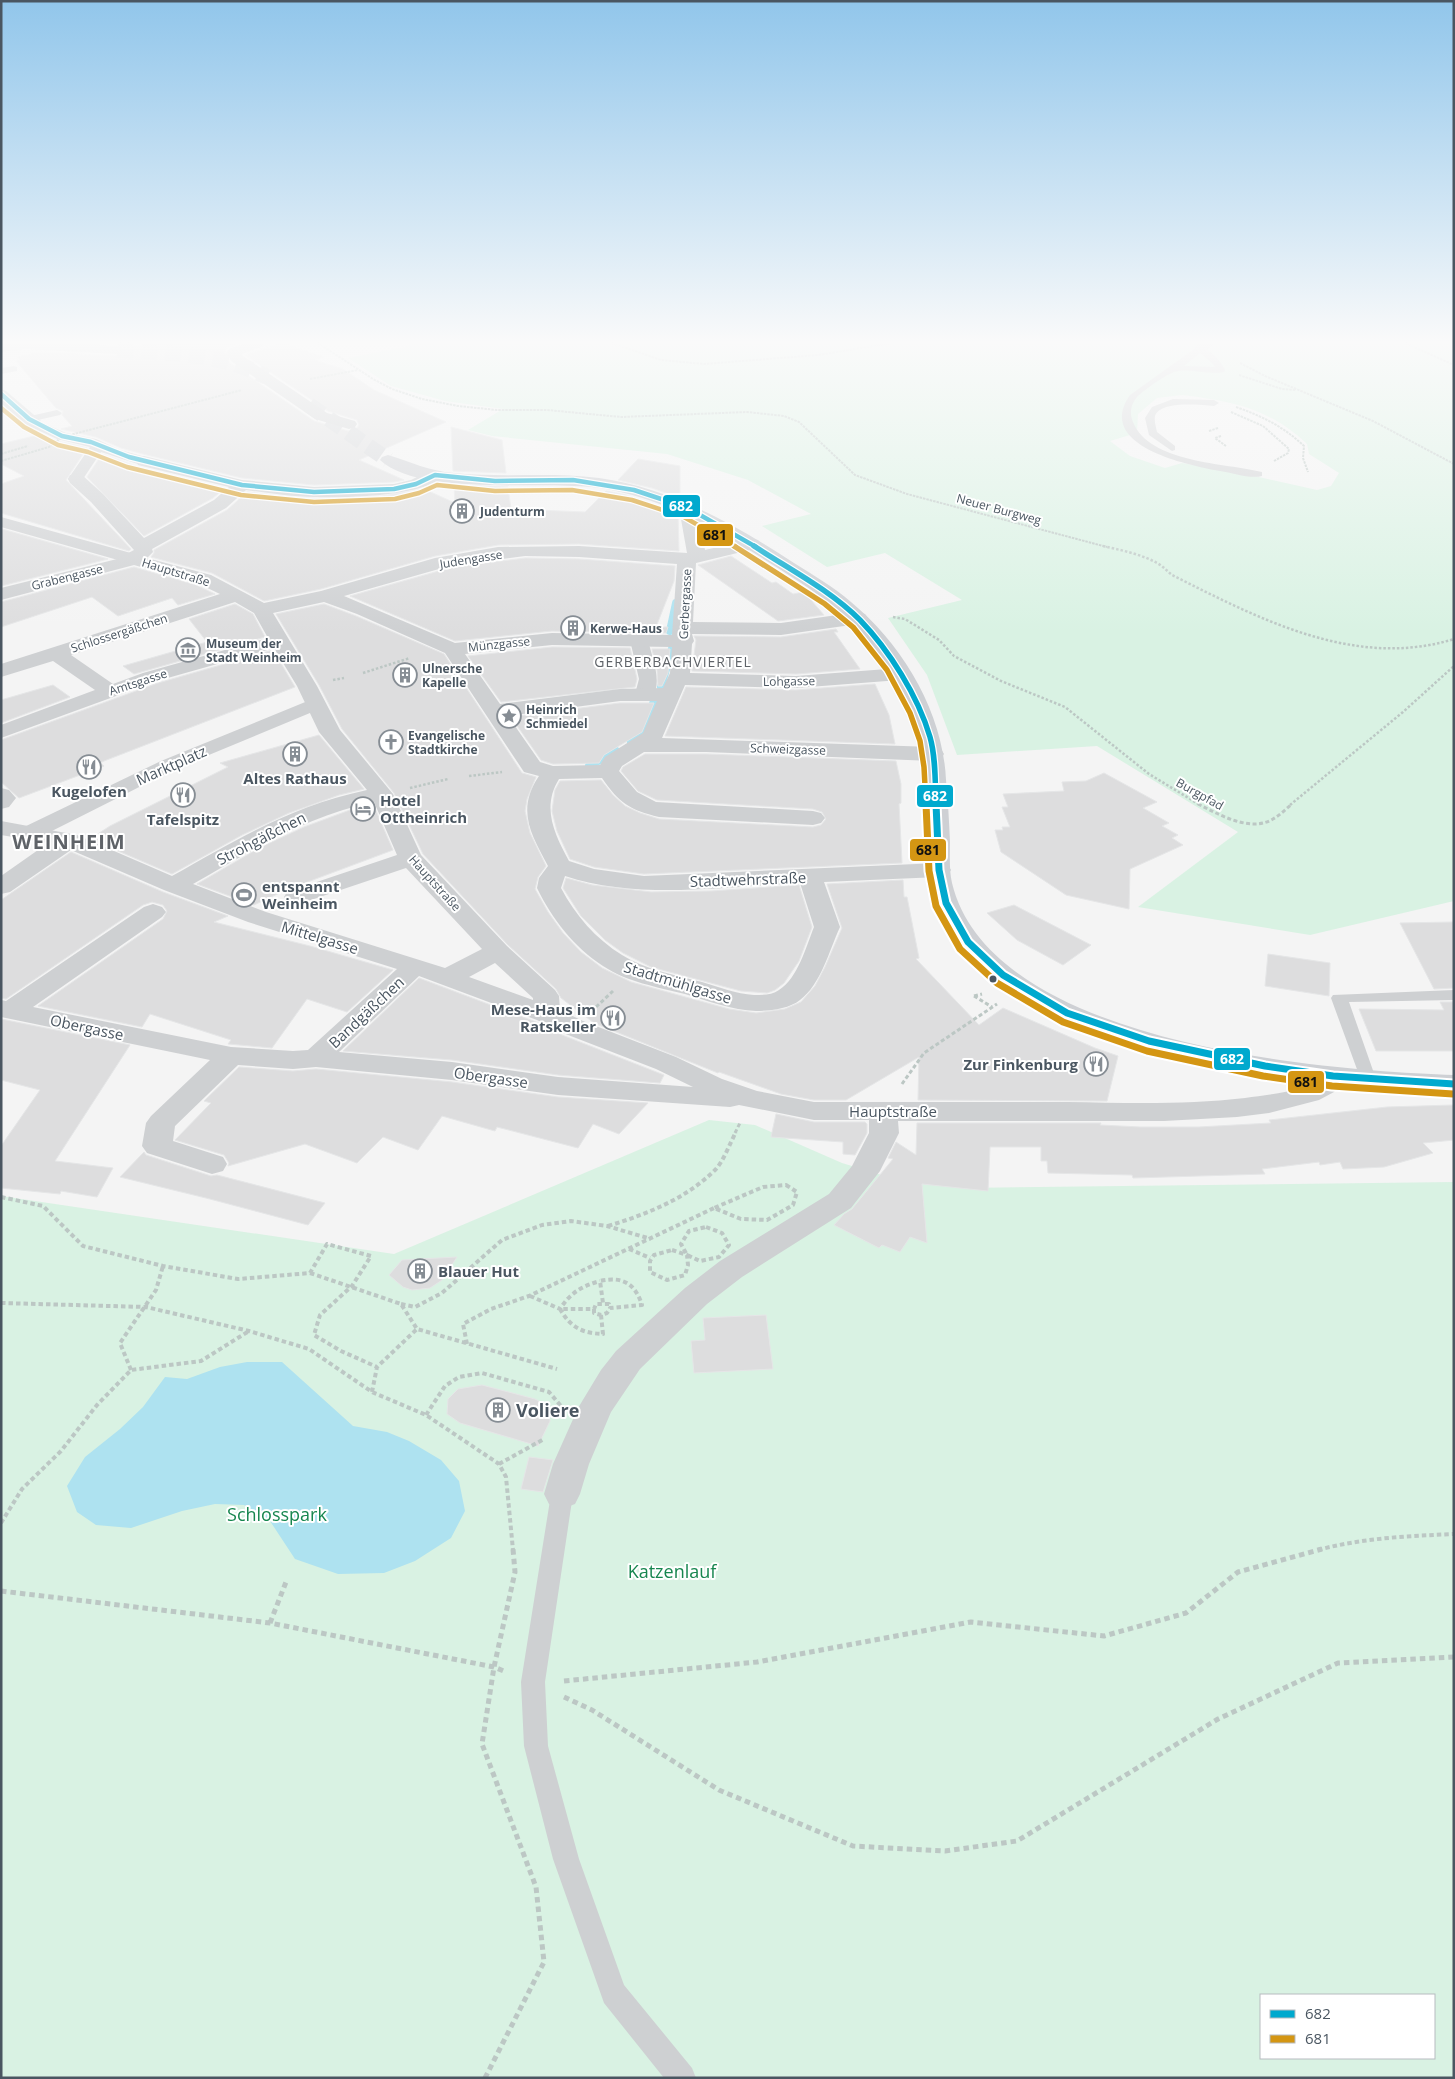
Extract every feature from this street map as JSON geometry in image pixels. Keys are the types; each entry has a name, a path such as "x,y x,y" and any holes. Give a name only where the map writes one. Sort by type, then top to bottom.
{"main road":[{"path":"388,460 411,470 435,475 495,481 556,480 605,484 648,494 688,508 752,544 831,596 858,618 883,647 900,674 919,709 930,738 933,754 939,870 946,903 968,942 1003,975 1068,1013 1149,1041 1264,1066 1334,1076 1454,1084"}],"street":[{"path":"79,440 99,445 115,453 144,461 242,485 314,492 370,490 416,484 435,475"},
{"path":"99,445 76,479 97,498 137,553"},
{"name":"Grabengasse","path":"1,594 137,553 220,504 242,485"},
{"name":"Gerbergasse","path":"608,771 613,762 652,737 680,673 692,558 688,508"},
{"name":"Hauptstraße","path":"1,522 137,553 204,579 261,609 278,641 307,686 330,732 382,794 410,858 498,951 546,996 547,1014 573,1027 666,1062 712,1085 752,1099 814,1111 1164,1112 1237,1108 1269,1104 1309,1094 1324,1086 1334,1076"},
{"name":"Judengasse","path":"261,609 326,596 425,566 490,554 568,551 692,558 752,544"},
{"name":"Schlossergäßchen","path":"1,671 237,595"},
{"name":"Münzgasse","path":"326,596 364,610 452,649 552,639 639,640 684,634 781,629 858,618"},
{"path":"639,640 648,679 645,694"},
{"name":"Amtsgasse","path":"1,732 150,677 278,641"},
{"path":"452,649 532,767 552,773 608,771 622,792 643,808 813,818"},
{"path":"55,653 110,691"},
{"name":"Lohgasse","path":"493,711 620,695 645,694 674,686 796,682 900,674"},
{"name":"Marktplatz","path":"30,833 168,765 315,704"},
{"name":"Schweizgasse","path":"642,745 706,745 933,754"},
{"path":"552,773 545,782 537,800 542,832 560,866"},
{"path":"1,794 5,798 1,802"},
{"name":"Strohgäßchen","path":"173,885 272,830 312,812 346,801 382,794"},
{"name":"Mittelgasse","path":"1,828 69,840 173,885 257,917 415,966 547,1014"},
{"path":"1,887 69,840"},
{"path":"296,897 410,858"},
{"name":"Stadtwehrstraße","path":"560,866 590,876 644,883 939,870"},
{"name":"Stadtmühlgasse","path":"560,866 551,878 549,888 553,898 575,927 593,946 614,962 634,972 741,1001 762,1003 778,1001 793,993 802,981 827,927 810,877"},
{"path":"5,1009 153,912"},
{"path":"446,978 498,951"},
{"name":"Bandgäßchen","path":"316,1058 415,966"},
{"name":"Obergasse","path":"5,1009 231,1056 293,1060 316,1058 452,1071 558,1086 667,1096 752,1099"},
{"path":"212,1164 157,1146 161,1123 231,1056"},
{"path":"562,1494 571,1464 595,1408 613,1379 628,1360 696,1296 731,1269 840,1201 865,1171 884,1133 883,1111"}],"lane":[{"path":"1139,440 1171,457 1259,474"},
{"path":"1160,440 1167,446 1190,455 1200,464"},
{"path":"1368,1079 1339,998 1454,996"},
{"path":"562,1494 533,1684 536,1746 566,1859 614,1993 682,2078"}],"path":[{"path":"1,461 49,447 58,440"},
{"name":"Neuer Burgweg","path":"818,440 855,475 907,494 1127,552 1157,563 1171,574 1276,625 1324,640 1369,648 1424,648 1454,639"},
{"path":"1270,463 1288,453 1289,449 1279,440"},
{"path":"1298,440 1304,446 1303,458 1308,472"},
{"path":"1414,440 1454,464"},
{"path":"1,454 7,452"},
{"name":"Burgpfad","path":"927,632 940,640 954,656 1001,681 1065,707 1149,774 1198,804 1225,818 1251,824 1272,820 1403,712 1454,666"},
{"path":"363,673 418,655"},
{"path":"336,680 344,678"},
{"path":"382,794 448,779"},
{"path":"573,1027 634,972"},
{"path":"883,1111 924,1053 992,1007 974,996 980,993"},
{"path":"607,1226 636,1218 680,1197 717,1168 728,1148"},
{"path":"467,1344 463,1324 491,1309 529,1296 714,1208 763,1186 786,1185 797,1192 793,1205 767,1220 741,1220 714,1208"},
{"path":"1,1197 43,1206 83,1246 163,1266 238,1279 310,1273 415,1307 442,1293 502,1240 542,1225 571,1220 607,1226 650,1239"},
{"path":"686,1222 689,1231"},
{"path":"689,1231 681,1244 687,1255 688,1265 685,1275 672,1281 660,1278 650,1272 648,1263 650,1258 657,1252 672,1250 687,1255 700,1260 719,1257 729,1245 722,1233 706,1227 689,1231"},
{"path":"310,1273 327,1244 371,1256 352,1286 320,1315 314,1335 341,1351 377,1367"},
{"path":"629,1248 650,1258"},
{"path":"131,1370 120,1343 156,1290 163,1266"},
{"path":"560,1309 566,1297 574,1290 600,1281 617,1279 640,1294 642,1305 610,1308"},
{"path":"600,1281 603,1303"},
{"path":"529,1296 560,1309 594,1309"},
{"path":"1,1303 146,1307 249,1331 309,1349 372,1392 426,1415 499,1464 506,1477 515,1572 494,1667 482,1744 536,1887 544,1962 485,2078"},
{"path":"594,1309 596,1304 603,1303 608,1304 610,1308"},
{"path":"401,1304 417,1329 557,1369"},
{"path":"594,1309 594,1313 601,1315 607,1313 610,1308"},
{"path":"560,1309 566,1321 574,1329 588,1334 603,1334 601,1315"},
{"path":"372,1392 377,1367 417,1329"},
{"path":"1,1524 22,1489 61,1451 97,1405 131,1370 201,1360 249,1331"},
{"path":"426,1415 445,1386 459,1377 482,1373 549,1392 561,1406 560,1413"},
{"path":"499,1464 536,1444 552,1432"},
{"path":"533,1684 757,1662 971,1622 1104,1636 1186,1614 1238,1572 1346,1542 1404,1536 1454,1534"},
{"path":"270,1622 286,1582"},
{"path":"1,1591 270,1622 494,1667"},
{"path":"533,1684 592,1710 719,1790 853,1846 945,1851 1017,1841 1218,1719 1338,1663 1454,1657"}],"green space":[{"path":"531,440 1113,440 1110,441 1130,456 1165,468 1182,463 1232,471 1317,490 1331,486 1339,473 1309,454 1307,444 1302,440 1454,440 1454,901 1310,935 1138,907 1238,832 1097,746 957,755 927,675 888,618 962,600 885,553 827,567 762,526 811,514 748,480 667,454"},
{"path":"709,1120 755,1125 842,1163 885,1176 963,1188 1454,1182 1454,2078 1,2078 1,1196 394,1254"}],"water":[{"path":"247,1362 282,1362 353,1426 387,1432 409,1441 441,1460 459,1481 465,1511 451,1538 415,1561 384,1573 338,1574 295,1559 270,1521 244,1505 215,1504 182,1511 131,1528 96,1525 77,1512 67,1486 85,1457 120,1429 143,1407 165,1377 187,1379 220,1367"}],"building":[{"path":"17,440 55,440 87,448 66,480 131,549 129,551 1,513 1,484 24,476 1,464 1,444"},
{"path":"103,440 405,440 359,460 404,480 314,485 242,478 121,448"},
{"path":"452,440 502,440 506,473 453,471"},
{"path":"102,454 138,467 225,488 213,498 144,536 87,477"},
{"path":"638,459 680,466 680,498 652,488 618,480"},
{"path":"454,485 508,487 511,509 585,512 606,491 626,495 678,514 679,551 579,544 498,545 435,556 321,589 264,601 212,573 151,557 154,550 227,510 247,492 297,498 344,499 383,496 424,489 455,503"},
{"path":"2,529 108,559 1,586"},
{"path":"731,556 772,583 776,582 793,594 804,592 824,615 778,621 698,565"},
{"path":"525,558 579,559 675,566 674,581 656,627 668,627 666,633 552,631 455,641 350,596 453,567"},
{"path":"134,567 196,585 215,594 178,605 172,598 118,616 92,597 1,627 1,602"},
{"path":"235,604 253,614 265,637 134,674 123,666 207,642 189,619"},
{"path":"324,604 444,654 522,773 536,777 527,799 525,811 530,833 546,866 538,877 535,889 563,933 581,952 602,968 631,982 729,1009 756,1013 785,1009 801,1002 815,986 842,928 827,884 903,880 904,897 907,897 919,958 916,959 979,1025 1003,1008 1118,1056 1107,1101 918,1100 919,1057 846,1100 814,1100 781,1094 718,1073 594,1023 561,998 556,989 508,945 423,854 394,793 342,729 319,685 276,614"},
{"path":"836,629 838,632 834,632 860,669 796,674 692,671 696,640 694,636 781,637"},
{"path":"552,647 630,648 637,679 635,687 501,702 468,656"},
{"path":"652,649 670,649 668,673 662,686 658,686 657,670"},
{"path":"273,650 295,687 104,761 100,763 104,766 19,798 1,782 1,740 158,683"},
{"path":"875,684 889,715 895,744 665,736 686,687 796,690"},
{"path":"53,685 70,697 1,723 1,700"},
{"path":"620,703 654,703 642,732 604,755 599,763 553,764 541,760 511,717"},
{"path":"319,735 364,789 339,795 289,813 242,835 172,874 90,839 110,826 228,767 220,763"},
{"path":"645,754 706,754 896,761 901,784 901,803 899,804 902,863 644,874 594,867 570,859 557,831 552,811 555,790 560,781 601,780 625,806 659,819 813,827 821,825 826,819 822,812 813,809 657,800 638,791 621,771 623,767"},
{"path":"1104,773 1157,802 1143,808 1169,823 1162,826 1178,835 1172,838 1183,845 1130,869 1129,909 1066,895 1001,852 995,830 1003,830 1002,827 1010,827 1002,807 1008,807 1003,794 1064,791 1062,782 1086,781"},
{"path":"373,804 393,850 286,890 254,905 197,884 259,848 304,827 350,810"},
{"path":"71,852 163,892 228,916 214,922 310,946 393,970 347,1012 307,999 272,1048 228,1044 231,1040 150,1014 142,1027 38,1006 163,919 167,911 163,905 152,902 143,905 6,999 1,998 1,900"},
{"path":"566,878 592,885 651,892 711,891 799,885 812,927 799,961 784,983 767,993 741,991 651,967 623,953 605,940 581,916 563,888"},
{"path":"1014,905 1091,945 1063,965 1017,940 987,913"},
{"path":"1454,922 1454,988 1434,989 1400,923"},
{"path":"1268,954 1330,963 1329,996 1265,986"},
{"path":"419,978 536,1022 562,1035 664,1075 660,1083 558,1075 452,1060 343,1051"},
{"path":"1440,1002 1454,1002 1454,1051 1376,1051 1359,1009 1444,1010"},
{"path":"1,1019 130,1045 55,1161 113,1168 97,1197 61,1191 60,1194 1,1188 1,1146 40,1090 1,1080"},
{"path":"239,1067 293,1071 316,1069 452,1082 558,1097 648,1103 619,1134 593,1124 578,1148 497,1127 495,1131 442,1116 418,1150 383,1137 357,1163 305,1144 228,1166 229,1163 224,1155 175,1140 211,1103 204,1101"},
{"path":"1454,1105 1454,1140 1423,1143 1433,1153 1384,1167 1343,1169 1340,1162 1320,1165 1319,1162 1262,1169 1265,1174 1133,1178 1132,1175 1048,1173 1047,1161 1041,1161 1041,1147 990,1147 988,1191 922,1184 927,1243 910,1237 900,1252 882,1245 879,1248 834,1225 844,1214 852,1209 893,1159 888,1158 896,1142 916,1155 917,1123 1101,1123 1100,1125 1140,1127 1199,1127 1271,1123 1269,1120 1387,1107"},
{"path":"776,1114 814,1122 865,1122 867,1124 867,1133 855,1155 843,1154 843,1142 771,1137"},
{"path":"144,1152 146,1155 211,1176 217,1175 325,1203 308,1225 120,1177"},
{"name":"Blauer Hut","path":"457,1257 442,1280 430,1288 412,1290 403,1287 389,1275 402,1260"},
{"path":"766,1315 773,1369 694,1373 691,1341 705,1340 703,1318"},
{"name":"Voliere","path":"482,1385 535,1399 548,1406 550,1421 538,1446 460,1423 447,1414 448,1399 458,1389"},
{"path":"529,1457 553,1460 543,1492 521,1489"}],"waterway":[{"path":"670,631 676,603"},
{"path":"661,687 673,645"},
{"path":"631,742 640,737 654,701"},
{"path":"589,766 616,751"}],"tunnel":[{"path":"359,440 388,460"}],"transit line":[{"name":"681","path":"49,440 58,445 88,452 127,467 241,495 314,502 395,499 419,493 437,485 495,491 572,490 632,500 684,517 747,553 825,604 853,627 887,670 910,713 920,741 924,767 929,871 936,906 960,949 997,983 1063,1022 1147,1051 1263,1076 1332,1086 1453,1094"},
{"name":"682","path":"81,440 129,457 242,485 314,492 394,489 416,484 435,475 495,481 573,480 634,490 688,508 752,544 831,596 860,620 895,664 919,709 930,738 934,766 939,870 946,903 968,942 1003,975 1067,1013 1149,1041 1265,1066 1333,1076 1454,1084"}],"place":[{"name":"Judenturm","path":"462,511"},
{"name":"Kerwe-Haus","path":"573,628"},
{"name":"Museum der Stadt Weinheim","path":"188,650"},
{"name":"Ulnersche Kapelle","path":"405,675"},
{"name":"Heinrich Schmiedel","path":"509,716"},
{"name":"Evangelische Stadtkirche","path":"391,742"},
{"name":"Altes Rathaus","path":"295,754"},
{"name":"Kugelofen","path":"89,767"},
{"name":"Tafelspitz","path":"183,795"},
{"name":"Hotel Ottheinrich","path":"363,809"},
{"name":"entspannt Weinheim","path":"244,895"},
{"name":"Mese-Haus im Ratskeller","path":"613,1018"},
{"name":"Zur Finkenburg","path":"1096,1064"},
{"name":"Blauer Hut","path":"420,1271"},
{"name":"Voliere","path":"498,1410"}],"district":[{"name":"GERBERBACHVIERTEL","path":"673,661"},
{"name":"WEINHEIM","path":"69,841"}],"park label":[{"name":"Schlosspark","path":"277,1514"},
{"name":"Katzenlauf","path":"672,1571"}]}
